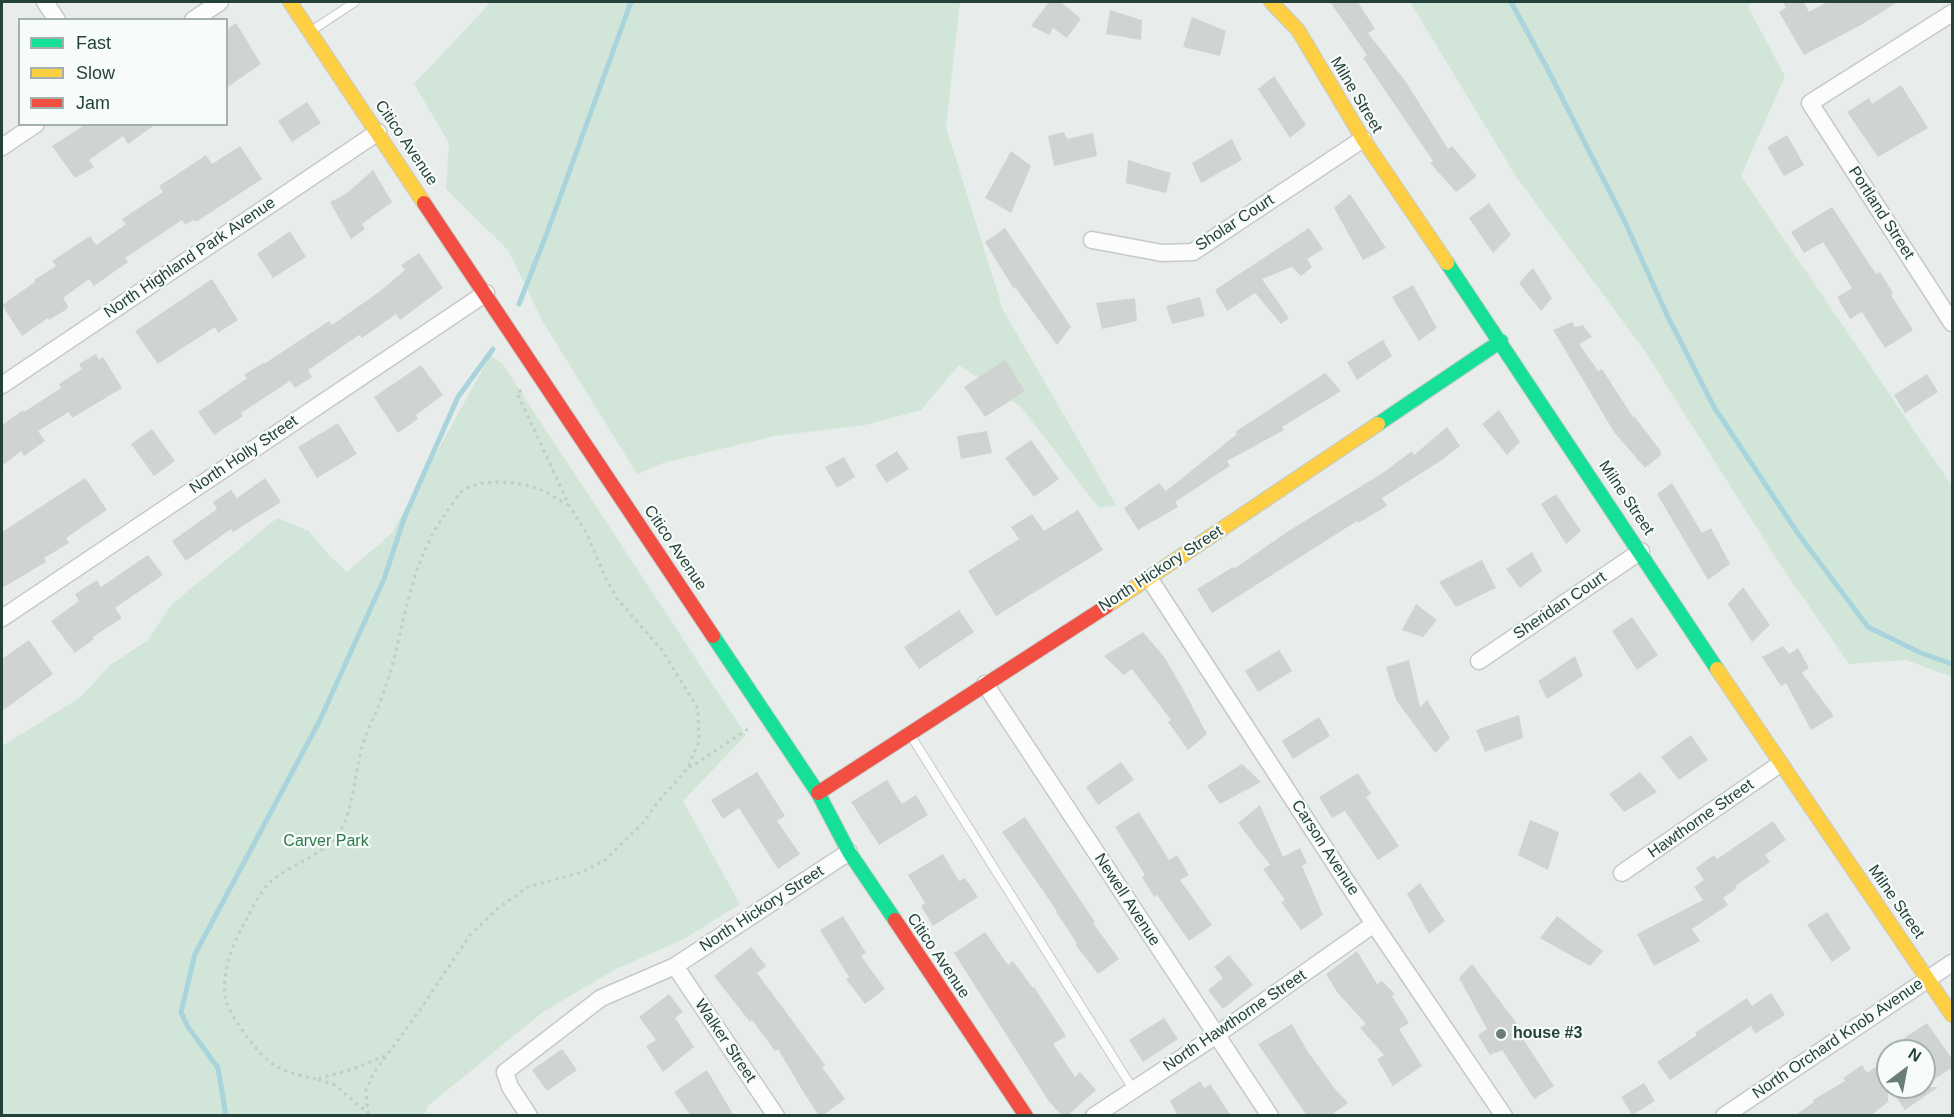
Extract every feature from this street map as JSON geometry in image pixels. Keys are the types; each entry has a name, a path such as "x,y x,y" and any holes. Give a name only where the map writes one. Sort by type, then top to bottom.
{"street":[{"path":"45,2 56,18"},
{"path":"196,18 220,2"},
{"name":"Citico Avenue","path":"290,2 818,793 849,852 1026,1116"},
{"name":"Milne Street","path":"1271,2 1298,30 1363,139 1501,341 1780,764 1953,1015"},
{"name":"Portland Street","path":"1953,13 1810,103 1953,323"},
{"path":"2,147 33,126"},
{"name":"North Highland Park Avenue","path":"2,386 378,132"},
{"name":"Sholar Court","path":"1092,240 1162,253 1193,252 1363,139"},
{"name":"North Holly Street","path":"2,618 486,293"},
{"name":"North Hickory Street","path":"818,793 1149,578 1501,341"},
{"name":"Sheridan Court","path":"1479,662 1641,551"},
{"name":"Carson Avenue","path":"1149,578 1374,924 1504,1116"},
{"name":"Newell Avenue","path":"985,684 1269,1116"},
{"name":"Hawthorne Street","path":"1622,873 1780,764"},
{"name":"North Hickory Street","path":"529,1116 510,1087 505,1072 601,998 675,966 849,852"},
{"name":"North Hawthorne Street","path":"1094,1116 1374,924"},
{"name":"North Orchard Knob Avenue","path":"1724,1116 1953,963"},
{"name":"Walker Street","path":"675,966 776,1116"}],"lane":[{"path":"310,31 355,2"},
{"path":"909,734 1133,1089"}],"path":[{"path":"369,1114 366,1090 373,1074 422,1007 470,935 497,909 528,887 582,872 604,861 643,823 687,768 699,742 698,709 662,650 618,600 605,577 587,534 569,505 517,393 542,378"},
{"path":"369,1114 335,1085 295,1074 273,1065 258,1052 238,1025 225,997 227,969 233,944 257,898 275,878 317,853 343,828 362,746 370,721 382,698 415,573 434,529 462,492 483,482 511,483 535,488 569,505"},
{"path":"687,768 697,764 767,716"},
{"path":"316,1079 347,1071 385,1056"}],"green space":[{"path":"491,2 960,2 946,127 1003,310 1116,505 1099,508 1021,407 959,365 921,410 865,425 775,436 663,463 637,474 543,322 508,250 446,189 449,143 414,84"},
{"path":"1410,2 1751,2 1748,7 1785,76 1741,176 1952,486 1952,677 1906,660 1849,664 1781,566 1644,350 1515,175"},
{"name":"Carver Park","path":"490,356 502,363 746,735 683,801 740,904 684,939 616,969 543,1012 429,1105 424,1115 2,1115 2,746 81,697 109,666 148,640 171,605 277,518 309,531 347,572 392,533"}],"building":[{"path":"1049,2 1061,2 1081,19 1067,38 1053,28 1049,35 1031,26"},
{"path":"1330,2 1358,2 1375,29 1368,33 1406,82 1448,149 1452,146 1477,176 1456,192 1430,163 1433,161 1363,58 1367,55"},
{"path":"1783,2 1804,2 1809,12 1827,2 1898,2 1804,55 1779,12 1786,8"},
{"path":"1110,10 1142,20 1141,40 1106,34"},
{"path":"1192,17 1226,31 1220,56 1183,47"},
{"path":"236,23 261,64 228,87 228,29"},
{"path":"1274,76 1306,125 1290,138 1258,89"},
{"path":"1901,85 1928,128 1878,157 1847,112 1869,98 1872,104"},
{"path":"307,102 321,123 292,142 278,121"},
{"path":"83,126 153,126 128,144 123,136 89,160 94,167 75,178 52,146"},
{"path":"1064,132 1067,139 1093,133 1097,156 1054,166 1048,136"},
{"path":"1787,135 1804,165 1784,176 1767,147"},
{"path":"1232,139 1242,160 1201,183 1192,163"},
{"path":"240,146 262,179 196,222 194,220 185,225 182,220 125,258 128,262 94,286 89,279 63,298 68,306 67,309 49,320 48,318 22,336 2,305 56,266 52,261 90,236 96,245 126,224 122,219 163,192 159,186 206,155 212,164"},
{"path":"1011,151 1031,166 1011,213 985,198"},
{"path":"1128,160 1171,173 1166,193 1126,183"},
{"path":"373,170 392,202 362,224 365,229 351,239 330,202 346,194"},
{"path":"1350,194 1386,248 1363,260 1334,208"},
{"path":"1489,203 1511,235 1493,253 1469,218"},
{"path":"1832,207 1876,274 1880,272 1893,293 1891,295 1913,330 1885,348 1862,312 1850,319 1837,297 1852,288 1823,242 1804,253 1791,232"},
{"path":"1005,228 1071,327 1057,345 1015,287 1014,289 985,242"},
{"path":"1309,228 1323,249 1307,259 1312,267 1301,276 1292,267 1262,279 1289,318 1281,324 1255,293 1227,311 1215,290"},
{"path":"290,231 306,257 273,278 257,254"},
{"path":"419,253 443,288 400,320 396,314 362,338 359,335 308,370 312,377 295,388 290,381 241,413 243,416 214,435 198,412 247,378 244,375 329,321 332,325 379,292 405,270 401,265"},
{"path":"1533,268 1552,298 1541,311 1519,283"},
{"path":"212,279 238,320 218,333 215,327 158,364 135,331"},
{"path":"1413,285 1437,328 1419,341 1392,297"},
{"path":"1200,297 1205,316 1172,324 1166,306"},
{"path":"1135,298 1137,321 1102,329 1096,303"},
{"path":"1572,322 1575,327 1583,325 1592,337 1579,344 1598,371 1602,369 1633,417 1660,450 1661,455 1645,468 1614,432 1553,330"},
{"path":"1383,340 1392,356 1357,380 1347,362"},
{"path":"96,354 99,360 103,357 122,388 72,418 69,412 38,431 45,441 24,456 21,451 2,466 2,425 61,388 59,384 82,369 79,364"},
{"path":"1005,360 1025,391 985,417 964,387"},
{"path":"421,365 443,395 416,415 418,419 398,433 374,397"},
{"path":"1325,373 1341,391 1282,427 1284,430 1227,461 1230,466 1175,502 1178,507 1138,530 1124,508 1159,483 1166,491 1237,434 1235,432"},
{"path":"1927,374 1938,392 1905,413 1894,395"},
{"path":"1499,410 1520,442 1507,455 1482,424"},
{"path":"338,423 357,454 317,478 298,447"},
{"path":"1447,427 1460,446 1382,498 1387,506 1358,523 1357,521 1212,613 1197,589 1233,567 1234,569 1287,532 1384,472 1412,451 1414,455"},
{"path":"152,429 175,461 154,476 131,444"},
{"path":"987,431 992,453 961,459 957,436"},
{"path":"1031,440 1059,479 1034,497 1005,458"},
{"path":"897,451 909,469 886,483 875,465"},
{"path":"844,457 855,477 837,488 825,467"},
{"path":"85,478 107,510 66,538 69,543 44,558 46,562 2,588 2,532"},
{"path":"265,478 281,502 233,532 231,529 186,561 172,541 217,509 213,502 231,490 237,498"},
{"path":"1672,483 1702,533 1711,528 1730,564 1708,580 1657,494"},
{"path":"1556,494 1581,531 1566,544 1541,504"},
{"path":"1078,510 1103,550 996,616 968,571 1019,539 1011,527 1032,514 1044,531"},
{"path":"1532,552 1542,571 1520,588 1506,569"},
{"path":"148,555 163,575 115,608 122,618 93,637 94,639 75,653 51,621 79,601 75,594 97,580 101,587"},
{"path":"1482,560 1496,588 1456,607 1439,582"},
{"path":"1743,587 1770,625 1752,642 1728,604"},
{"path":"1416,604 1437,620 1423,637 1402,630"},
{"path":"959,610 974,632 919,669 904,647"},
{"path":"1632,617 1658,655 1637,670 1612,631"},
{"path":"1143,632 1165,658 1207,734 1188,750 1168,722 1171,720 1132,669 1124,675 1104,656"},
{"path":"29,640 53,674 2,711 2,659"},
{"path":"1783,646 1789,654 1798,648 1809,668 1802,673 1834,716 1811,730 1786,683 1781,686 1762,657"},
{"path":"1279,650 1292,671 1258,692 1245,671"},
{"path":"1575,656 1583,676 1547,699 1538,681"},
{"path":"1409,660 1420,707 1427,700 1450,738 1435,753 1396,700 1386,667"},
{"path":"1519,715 1523,738 1485,752 1476,730"},
{"path":"1319,717 1330,736 1293,759 1282,741"},
{"path":"1691,735 1708,760 1679,780 1661,757"},
{"path":"1121,762 1134,780 1098,805 1086,787"},
{"path":"1242,764 1261,782 1220,804 1207,786"},
{"path":"757,772 785,816 777,821 800,854 778,869 739,808 723,819 711,800"},
{"path":"1640,772 1657,792 1624,812 1609,794"},
{"path":"1358,773 1371,794 1366,797 1399,846 1378,860 1345,811 1332,818 1319,797"},
{"path":"887,780 902,804 916,795 928,815 879,845 851,802"},
{"path":"1260,805 1283,857 1300,848 1307,863 1302,866 1323,915 1301,930 1281,902 1285,900 1263,869 1270,865 1238,823"},
{"path":"1139,812 1169,860 1177,855 1189,875 1180,880 1212,925 1189,941 1157,895 1154,897 1142,877 1145,875 1115,827"},
{"path":"1025,817 1095,922 1093,923 1119,959 1098,974 1075,944 1077,943 1057,911 1002,832"},
{"path":"1530,820 1559,832 1548,870 1518,855"},
{"path":"1773,821 1786,840 1765,855 1770,862 1735,886 1737,888 1723,898 1728,905 1692,929 1700,941 1654,966 1637,934 1703,900 1694,887 1704,880 1696,868 1714,855 1717,859"},
{"path":"943,854 959,881 965,878 978,897 933,926 921,906 925,903 908,875"},
{"path":"1420,883 1445,921 1429,934 1407,894"},
{"path":"1827,912 1851,949 1832,962 1807,925"},
{"path":"843,916 866,953 861,956 885,989 865,1004 846,979 849,977 820,930"},
{"path":"1557,916 1603,951 1590,966 1540,938"},
{"path":"985,932 1008,965 1013,961 1034,987 1066,1036 1053,1044 1075,1077 1080,1072 1096,1090 1067,1116 1062,1116 1048,1100 954,953"},
{"path":"751,947 766,966 757,973 825,1065 822,1067 845,1099 822,1116 819,1116 778,1049 775,1051 714,976"},
{"path":"1357,951 1377,984 1382,981 1395,994 1392,996 1409,1023 1399,1029 1422,1066 1393,1086 1377,1059 1384,1055 1360,1028 1366,1024 1337,992 1326,974"},
{"path":"1229,955 1253,985 1223,1009 1208,990 1223,978 1214,967"},
{"path":"1472,964 1524,1033 1521,1036 1554,1086 1534,1099 1502,1050 1490,1055 1478,1035 1487,1029 1459,978"},
{"path":"1771,993 1785,1015 1755,1034 1751,1026 1670,1080 1657,1062 1747,998 1752,1006"},
{"path":"669,994 683,1012 675,1018 694,1047 663,1072 646,1046 656,1040 639,1017"},
{"path":"1164,1018 1178,1039 1143,1062 1129,1040"},
{"path":"1927,1023 1953,1060 1953,1067 1936,1078 1936,1039 1904,1038"},
{"path":"1292,1024 1308,1052 1348,1103 1330,1116 1307,1116 1258,1044"},
{"path":"562,1049 577,1070 547,1091 532,1070"},
{"path":"1862,1065 1867,1073 1876,1067 1876,1099 1888,1099 1888,1102 1870,1116 1794,1116 1814,1102 1813,1100 1845,1081 1843,1078"},
{"path":"707,1070 734,1116 691,1116 674,1092"},
{"path":"1200,1081 1204,1088 1210,1084 1231,1116 1178,1116 1170,1101"},
{"path":"1644,1083 1655,1101 1632,1115 1621,1097"},
{"path":"1897,1099 1921,1099 1905,1110"}],"waterway":[{"path":"519,304 631,2"},
{"path":"1511,2 1624,220 1667,315 1714,407 1799,535 1868,627 1921,653 1952,664"},
{"path":"226,1116 218,1068 188,1027 181,1012 195,954 319,722 384,579 405,516 458,397 493,349"}],"traffic: fast":[{"path":"1447,263 1717,669"},
{"path":"1378,424 1501,341"},
{"path":"713,636 818,793 849,852 895,920"}],"traffic: slow":[{"path":"290,2 424,203"},
{"path":"1271,2 1298,30 1363,139 1447,263"},
{"path":"1107,606 1378,424"},
{"path":"1717,669 1952,1015"}],"traffic: jam":[{"path":"424,203 713,636"},
{"path":"818,793 1107,606"},
{"path":"895,920 1026,1116"}],"place":[{"name":"house #3","path":"1501,1034"}]}
